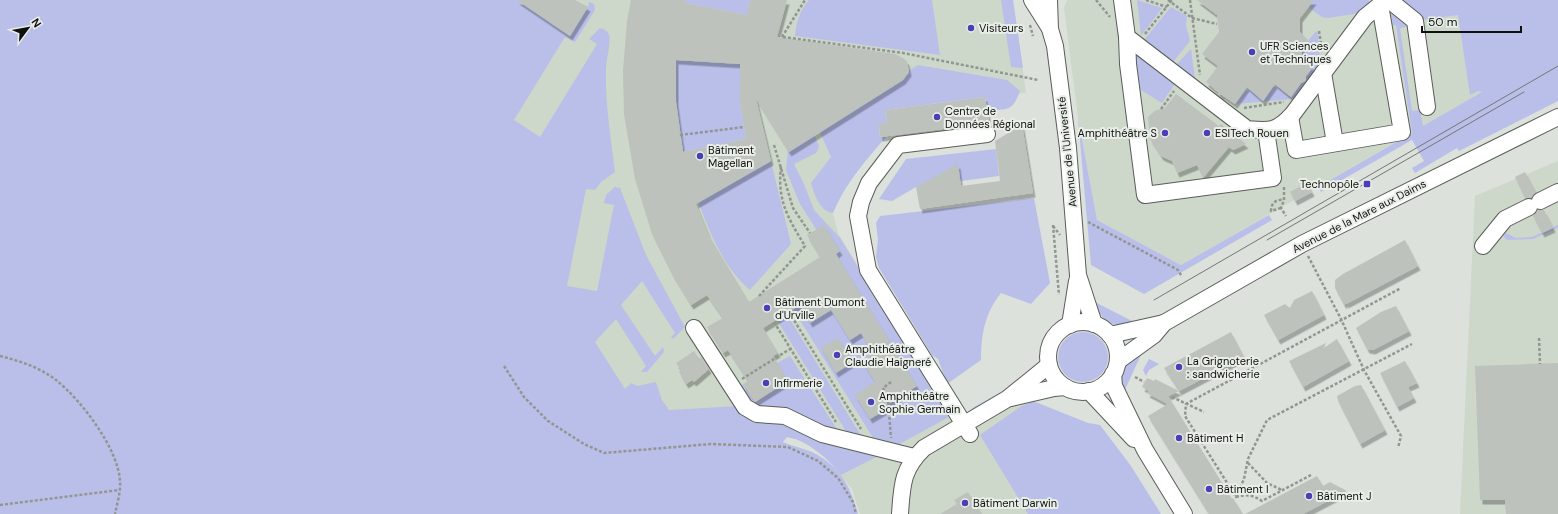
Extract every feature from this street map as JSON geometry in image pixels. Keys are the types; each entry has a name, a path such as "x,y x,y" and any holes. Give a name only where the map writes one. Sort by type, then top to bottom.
{"street":[{"name":"Avenue de l'Université","path":"1032,0 1050,29"},
{"name":"Avenue de l'Université","path":"1049,0 1050,29 1055,46 1068,148 1078,275 1094,324"},
{"path":"1122,0 1127,37 1128,64 1145,195 1272,178 1266,130"},
{"path":"1127,37 1247,129 1266,130 1281,126 1288,110 1323,66 1365,17 1385,2"},
{"path":"1385,2 1415,21 1427,107"},
{"path":"1288,110 1296,150 1402,132 1385,2"},
{"path":"1323,66 1335,143"},
{"name":"Avenue de la Mare aux Daims","path":"1116,368 1164,324 1302,244 1558,117"},
{"path":"967,429 868,270 858,216 868,182 898,145 987,134"},
{"path":"1483,246 1505,219 1558,192"},
{"name":"Avenue de l'Université","path":"1070,325 1078,275"},
{"path":"1116,368 1103,385 1089,391 1073,390 1058,381 1049,365 1051,344 1056,335 1070,325 1086,322 1103,328 1110,335 1118,352 1116,368 1117,392 1145,450 1184,514"},
{"name":"Avenue de la Mare aux Daims","path":"1110,335 1164,324"},
{"path":"694,328 746,407 756,414 785,416 822,434 914,457"},
{"path":"900,514 903,483 908,467 914,457 924,448 967,429 1049,365"},
{"path":"1007,399 1054,388 1066,387"},
{"path":"1089,391 1145,450"}],"path":[{"path":"805,0 782,37 903,53 1038,80"},
{"path":"1146,0 1167,7"},
{"path":"1190,0 1200,78"},
{"path":"1145,35 1170,1 1192,18 1217,24"},
{"path":"1319,31 1323,66"},
{"path":"1162,110 1178,86"},
{"path":"1240,109 1288,110"},
{"path":"680,135 744,126"},
{"path":"774,144 793,208 810,233"},
{"path":"758,296 805,246 786,215 779,184 781,166"},
{"path":"1276,201 1284,201 1281,208 1271,211 1273,204 1276,201"},
{"path":"1281,208 1286,216"},
{"path":"1083,220 1178,270 1182,278"},
{"path":"1053,226 1059,295"},
{"path":"1306,252 1341,319 1364,370 1401,436 1398,448"},
{"path":"1186,404 1341,319 1401,288"},
{"path":"789,312 871,446"},
{"path":"774,322 846,440"},
{"path":"1539,338 1540,364"},
{"path":"1236,497 1244,479 1248,462 1267,420 1412,344"},
{"path":"732,385 790,349"},
{"path":"0,356 24,362 56,380 96,422 115,459 120,481 115,514"},
{"path":"504,366 524,397 548,421 584,444 604,453 711,444 788,447 818,461 838,478 853,502 856,514"},
{"path":"1135,378 1144,382"},
{"path":"891,382 883,388 889,402 893,451"},
{"path":"1172,397 1204,412"},
{"path":"1186,404 1185,416 1236,497"},
{"path":"1248,462 1260,478 1282,490"},
{"path":"1236,497 1244,494 1254,496 1262,500 1311,476"},
{"path":"0,505 119,490"}],"shaded area":[{"path":"0,0 522,0 521,3 570,36 588,7 589,2 594,4 595,10 575,42 565,37 514,120 540,137 597,44 589,39 600,28 607,31 609,47 606,66 606,96 615,172 601,182 595,190 586,189 567,286 597,291 614,205 604,203 606,195 615,187 620,188 646,255 685,327 673,339 671,337 675,333 642,281 621,305 655,356 663,347 664,352 647,372 641,372 646,366 616,319 595,342 625,389 631,383 637,386 656,382 662,400 669,410 739,406 882,454 841,475 838,471 847,485 858,514 0,514","holes":["787,437 803,442 817,451 836,470 822,457 812,452 783,442"]},
{"path":"466,0 1013,0 1026,93 889,101 821,189 833,214 838,233 956,426 1023,391 1034,413 1159,514 860,514 852,489 829,460 799,439 578,412"},
{"path":"686,0 750,0 747,15 685,3"},
{"path":"809,0 932,0 940,55 795,36 799,17"},
{"path":"1001,0 1013,0 1023,68 1011,67"},
{"path":"1067,0 1558,0 1490,88 1181,265 1097,220 1078,118 1064,8"},
{"path":"1137,0 1162,8 1141,36"},
{"path":"1314,0 1369,0 1369,3 1360,13 1328,18 1322,17 1308,7"},
{"path":"1399,0 1558,0 1558,101 1459,151 1457,148 1415,173 1412,168 1424,161 1412,140 1321,192 1318,187 1412,133 1396,25 1387,26 1389,14 1393,13 1410,26 1400,28 1412,111 1420,110 1423,126 1482,92 1478,91 1470,95 1458,15 1421,20"},
{"path":"1171,7 1187,16 1186,25 1190,41 1173,62 1144,40"},
{"path":"1316,31 1318,33 1320,62 1307,83 1292,99 1235,104 1245,91 1251,90 1263,101 1273,87 1278,87 1291,97 1301,83 1306,83 1306,76 1313,67 1303,60 1301,50"},
{"path":"1191,49 1195,79 1176,65"},
{"path":"1137,54 1176,82 1162,103 1136,87"},
{"path":"676,60 740,64 740,101 746,139 683,152 676,102"},
{"path":"918,65 1007,80 1020,91 1015,103 1012,106 1001,110 988,111 985,97 885,110 887,123 879,125 880,137 886,137 863,164 843,192 833,213 828,212 818,202 811,183 831,157 819,130"},
{"path":"1078,118 1097,220 1181,265 1269,215 1272,220 1144,294 1091,265"},
{"path":"814,133 819,147 816,153 794,164 814,210 840,238 949,414 947,418 894,447 875,441 785,296 821,264 816,229 800,204 786,170 788,150"},
{"path":"996,149 999,176 916,187 892,201 879,199 906,159"},
{"path":"771,161 791,244 750,290 732,271 718,249 698,201"},
{"path":"1558,161 1558,514 1460,514 1475,196"},
{"path":"1034,198 1050,283 1031,304 1001,293 991,308 985,324 981,360 947,384 938,359 932,355 879,268 876,257 878,240 876,223 880,216"},
{"path":"1558,225 1558,228 1533,239 1507,240 1503,236 1506,233 1516,238 1532,237"},
{"path":"777,298 863,439 849,436 767,304"},
{"path":"1093,301 1138,324 1115,325 1110,323 1101,315"},
{"path":"1078,332 1088,332 1101,339 1108,352 1108,362 1101,375 1088,382 1078,382 1069,378 1062,371 1058,362 1058,352 1062,343 1069,336"},
{"path":"1145,346 1123,394 1122,377 1125,366"},
{"path":"790,356 840,434 753,408 739,387 743,384 755,402 788,381 777,363"},
{"path":"1149,359 1159,364 1149,370 1146,376 1143,370"},
{"path":"1010,387 1012,388 968,412 974,407"},
{"path":"1033,401 1088,423 1100,425 1131,466 1161,514 1028,514 980,435 1020,407"}],"building":[{"path":"517,0 575,0 588,7 570,36"},
{"name":"Bâtiment Magellan","path":"631,0 686,0 685,3 747,15 750,0 787,0 777,37 895,54 907,61 909,72 903,80 789,152 756,99 771,161 696,204 709,236 749,302 820,257 807,235 824,225 840,251 836,254 917,386 885,406 887,409 870,419 855,395 875,382 862,361 873,354 861,333 850,340 831,310 810,323 800,305 763,328 778,353 773,356 788,381 755,402 743,384 748,381 728,350 723,353 707,327 723,318 707,295 691,305 672,274 652,234 635,179 624,114 623,71 627,21","holes":["676,60 740,64 740,101 746,139 683,152 676,102"]},
{"name":"UFR Sciences et Techniques","path":"1197,0 1314,0 1300,18 1300,32 1308,40 1301,50 1303,60 1313,67 1306,76 1306,80 1301,83 1291,97 1275,84 1263,101 1247,87 1235,104 1222,95 1219,95 1218,92 1206,82 1218,66 1202,54 1219,32 1217,15"},
{"name":"ESITech Rouen","path":"1176,94 1219,126 1221,124 1246,144 1233,150 1229,147 1203,178 1197,165 1177,173 1172,161 1161,156 1150,139 1148,117 1156,110 1164,109"},
{"name":"Centre de Données Régional","path":"985,97 989,123 880,137 879,124 887,123 885,110"},
{"path":"1022,125 1033,193 920,209 916,187 958,164 961,186 1000,181 995,141"},
{"path":"1525,172 1536,192 1531,198 1525,198 1515,177"},
{"path":"1307,183 1312,192 1295,201 1290,192"},
{"path":"1538,210 1544,210 1553,228 1542,233 1533,216"},
{"path":"1405,240 1418,266 1346,304 1345,302 1344,305 1335,288 1335,280 1343,274"},
{"path":"1312,291 1324,315 1278,340 1264,315 1285,304 1290,308 1294,300"},
{"path":"1396,306 1409,331 1373,350 1367,349 1356,328 1381,312"},
{"path":"1231,332 1244,357 1179,391 1164,368"},
{"name":"Amphithéâtre Claudie Haigneré","path":"838,338 853,362 836,373 821,348"},
{"path":"1337,339 1349,361 1303,387 1289,361 1326,343 1324,348"},
{"path":"694,351 699,359 701,357 709,369 694,382 692,380 686,384 679,372 681,370 676,363"},
{"path":"1405,361 1417,383 1408,387 1414,398 1397,407 1380,373"},
{"path":"1558,363 1558,514 1506,514 1505,500 1480,500 1475,366"},
{"path":"1147,378 1154,381 1155,379 1179,391 1168,396 1232,499 1233,498 1243,514 1209,514 1148,416 1168,404 1147,393 1149,391 1142,387"},
{"path":"1361,385 1385,430 1360,444 1338,401 1337,396 1355,386"},
{"name":"Bâtiment J","path":"1317,476 1323,486 1330,482 1347,491 1303,514 1245,514"},
{"name":"Bâtiment Darwin","path":"968,492 982,514 940,514 957,504 954,500"}],"tram line":[{"path":"1154,300 1558,66"},
{"path":"1267,240 1524,92"}],"place":[{"name":"Visiteurs","path":"971,28"},
{"name":"UFR Sciences et Techniques","path":"1252,52"},
{"name":"Centre de Données Régional","path":"937,117"},
{"name":"Amphithéâtre S","path":"1165,133"},
{"name":"ESITech Rouen","path":"1207,133"},
{"name":"Bâtiment Magellan","path":"700,156"},
{"name":"Technopôle","path":"1367,184"},
{"name":"Bâtiment Dumont d'Urville","path":"767,308"},
{"name":"Amphithéâtre Claudie Haigneré","path":"837,355"},
{"name":"La Grignoterie : sandwicherie","path":"1179,367"},
{"name":"Infirmerie","path":"766,383"},
{"name":"Amphithéâtre Sophie Germain","path":"871,402"},
{"name":"Bâtiment H","path":"1179,438"},
{"name":"Bâtiment I","path":"1209,489"},
{"name":"Bâtiment J","path":"1309,496"},
{"name":"Bâtiment Darwin","path":"965,503"}]}
